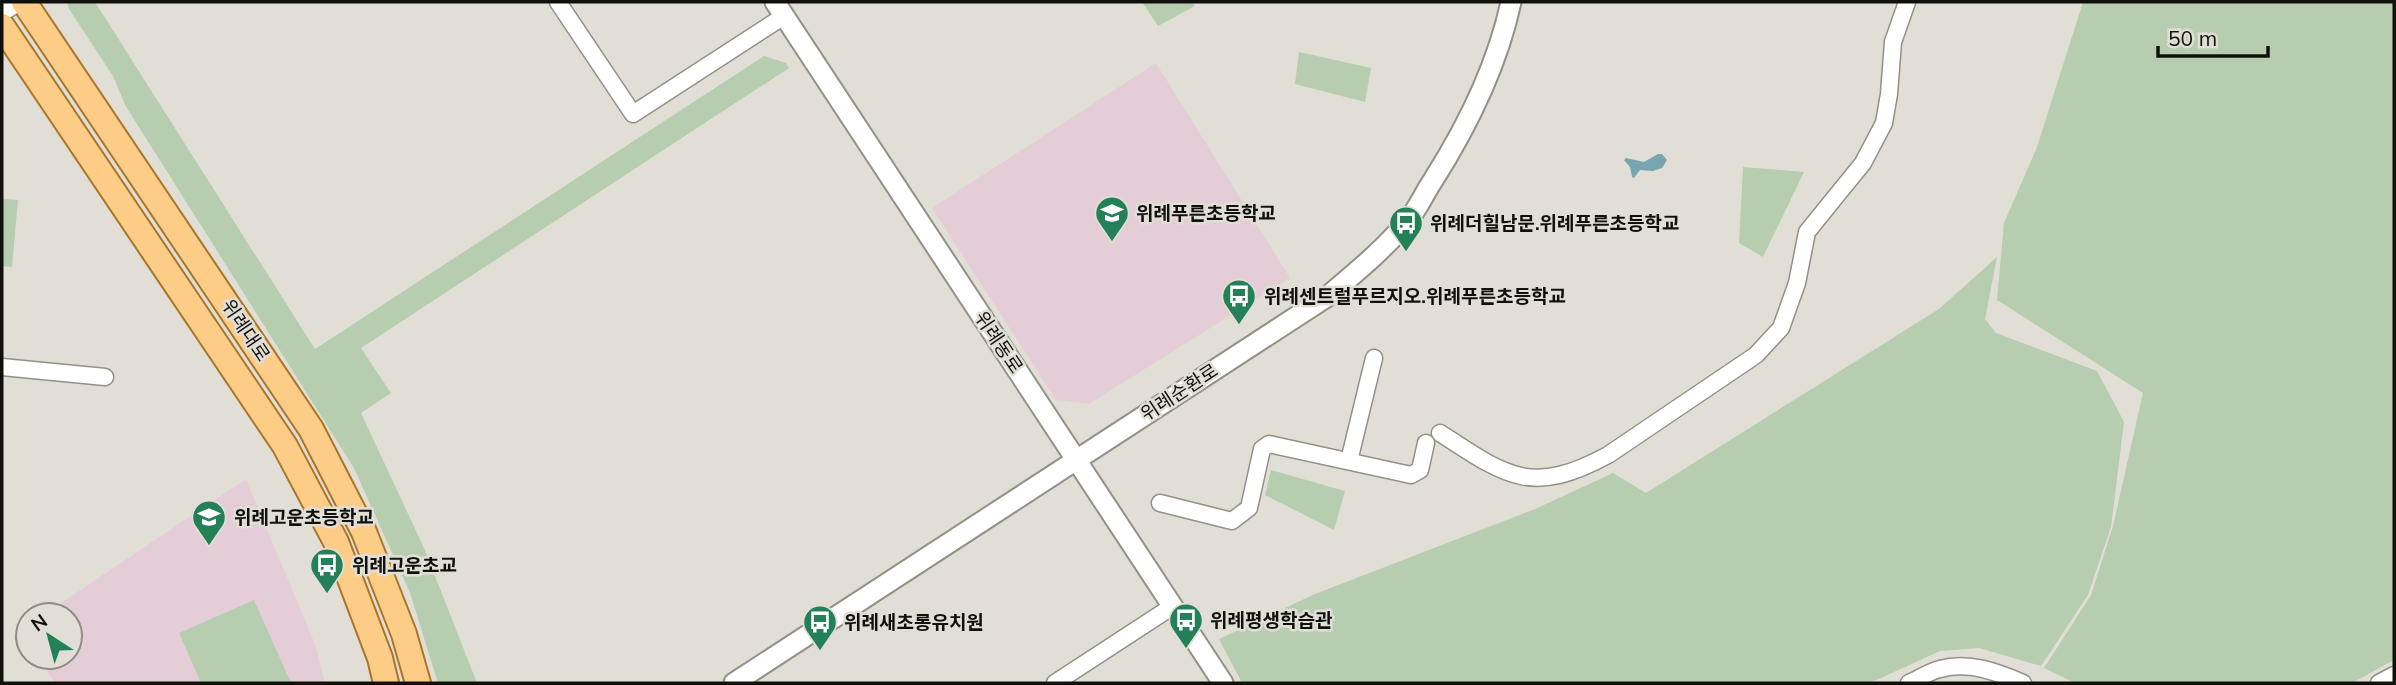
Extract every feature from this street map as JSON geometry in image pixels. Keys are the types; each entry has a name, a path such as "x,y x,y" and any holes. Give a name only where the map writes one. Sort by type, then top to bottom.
{"main road":[{"path":"2,10 15,2"},
{"name":"위례대로","path":"24,2 312,429 364,532 404,634 418,683"},
{"name":"위례대로","path":"2,26 285,446 336,542 380,658 386,683"}],"street":[{"path":"558,2 632,114 780,9"},
{"name":"위례순환로","path":"734,683 1328,296 1371,260 1409,218 1462,132 1495,58 1511,2"},
{"path":"1440,433 1485,462 1510,474 1538,478 1560,476 1608,454 1756,355 1768,344 1781,328 1790,304 1807,232 1863,163 1884,123 1893,42 1907,2"},
{"name":"위례동로","path":"780,9 1223,683"},
{"path":"1349,461 1374,358"},
{"path":"2,367 105,377"},
{"path":"1160,503 1232,521 1249,509 1262,449 1269,443 1411,475 1420,470 1426,443"},
{"path":"1055,683 1173,606"},
{"path":"1909,683 1939,669 1963,666 1987,669 2023,683"},
{"path":"2379,683 2394,675"}],"shaded area":[{"name":"위례푸른초등학교","path":"1156,63 1290,278 1089,404 1056,400 932,208"},
{"name":"위례고운초등학교","path":"246,479 315,644 325,683 55,683 47,671 84,671 84,601 64,601"}],"green space":[{"path":"67,2 95,2 315,349 764,56 786,63 789,68 361,348 391,393 361,413 424,548 477,683 438,683 410,593 354,468 125,105 113,76"},
{"path":"1142,2 1192,2 1195,6 1158,26"},
{"path":"2083,2 2394,2 2394,660 2352,683 2075,683 2044,668 2091,595 2113,526 2143,393 1997,300 2004,223 2037,147"},
{"path":"1299,52 1371,68 1365,102 1295,84"},
{"path":"1743,167 1804,172 1763,257 1739,243"},
{"path":"2,199 18,200 12,267 2,266"},
{"path":"1997,257 1985,319 1996,333 2097,371 2124,422 2111,527 2088,595 2041,666 1979,648 1940,651 1870,683 1242,683 1219,639 1315,594 1535,509 1613,473 1646,493 1939,309"},
{"path":"1271,470 1345,491 1334,530 1265,495"},
{"path":"254,600 291,683 201,683 179,633"}],"water":[{"path":"1662,154 1667,160 1662,168 1653,171 1640,170 1632,177 1630,167 1624,160 1626,158 1644,162"}],"place":[{"name":"위례푸른초등학교","path":"1112,243"},
{"name":"위례더힐남문.위례푸른초등학교","path":"1406,253"},
{"name":"위례센트럴푸르지오.위례푸른초등학교","path":"1239,326"},
{"name":"위례고운초등학교","path":"209,547"},
{"name":"위례고운초교","path":"327,595"},
{"name":"위례평생학습관","path":"1186,650"},
{"name":"위례새초롱유치원","path":"820,652"}]}
